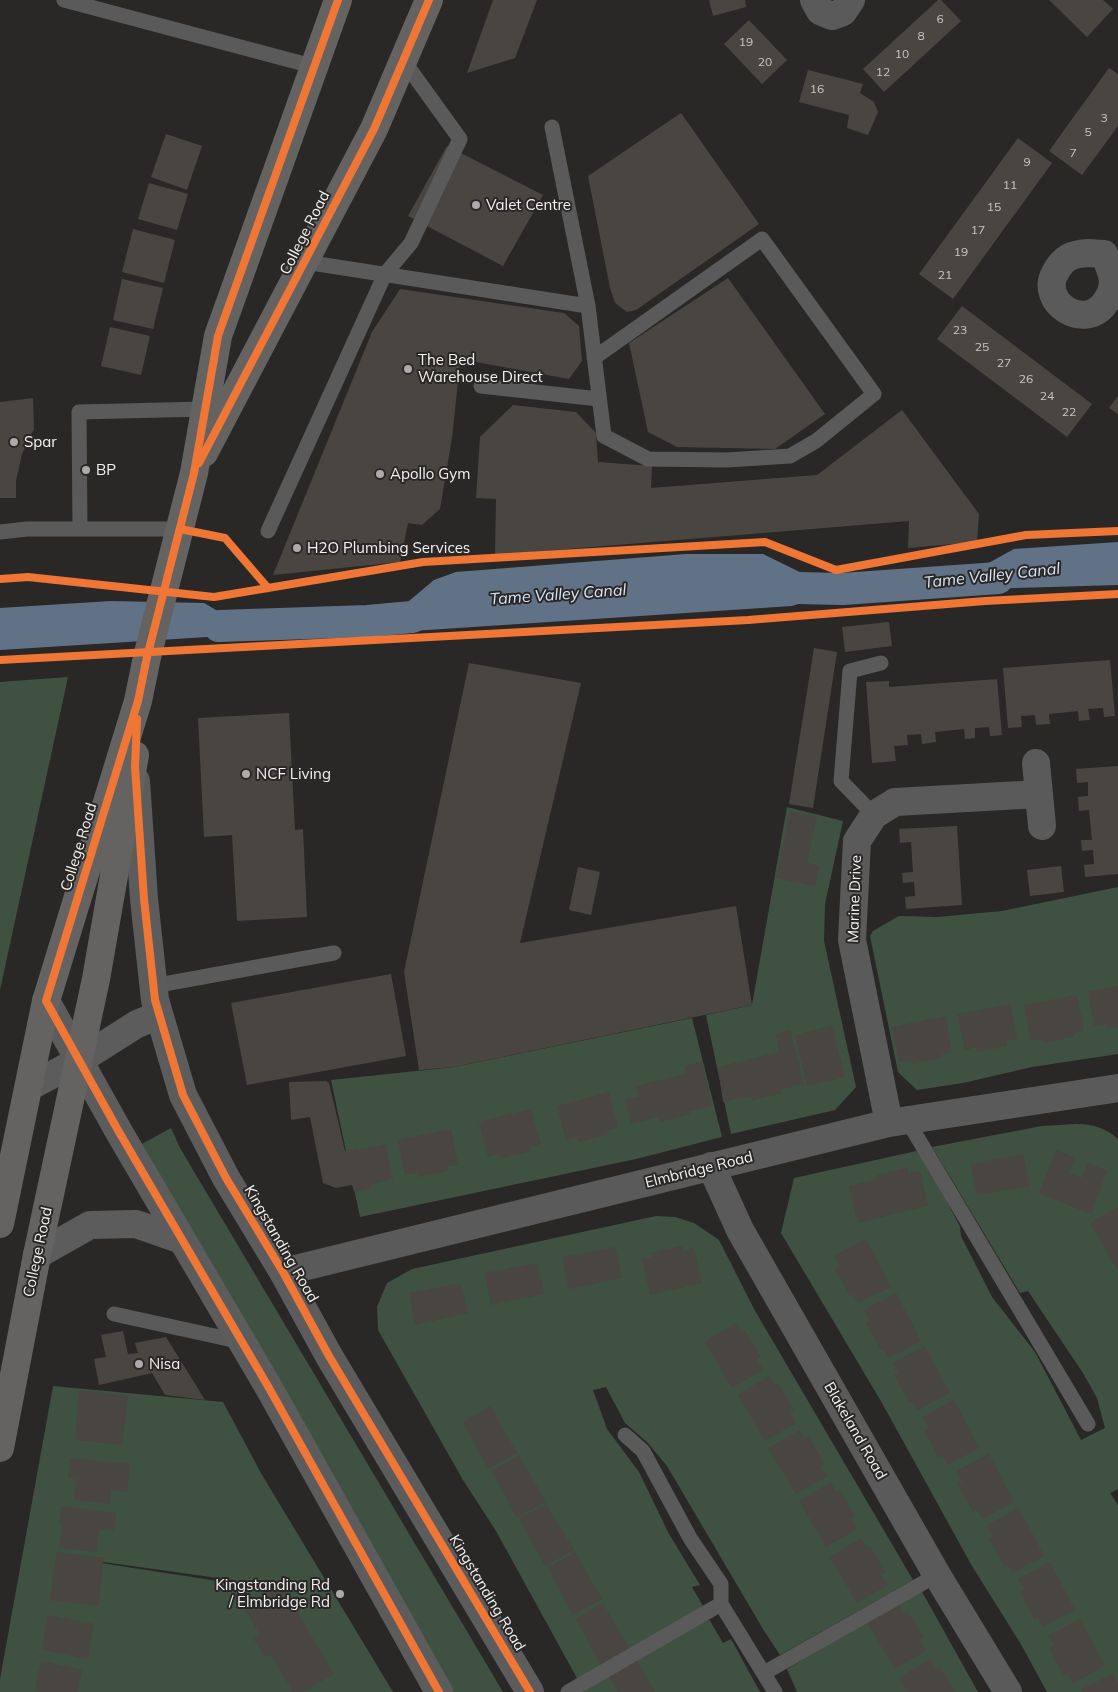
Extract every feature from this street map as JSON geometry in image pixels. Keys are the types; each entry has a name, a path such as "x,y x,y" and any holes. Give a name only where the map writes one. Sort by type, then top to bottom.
{"main road":[{"name":"College Road","path":"0,1224 46,1001 138,701 147,657 194,473 218,336 312,66 338,0"},
{"name":"College Road","path":"194,473 374,130 428,0"},
{"name":"College Road","path":"0,1448 37,1256 80,1060 135,767 138,701"},
{"name":"Kingstanding Road","path":"135,767 144,899 153,986 159,1015 183,1095 226,1178 284,1272 329,1356 530,1692"},
{"path":"46,1001 242,1342 439,1692"},
{"path":"29,1086 80,1060 137,1024 159,1015"},
{"path":"37,1256 90,1225 136,1224 182,1240"}],"street":[{"path":"814,0 820,11 832,16 843,12 850,0"},
{"path":"1036,763 1042,826"},
{"name":"Marine Drive","path":"898,1122 852,940 857,841 874,816 895,802 1038,794"},
{"name":"Elmbridge Road","path":"284,1272 711,1166 898,1122 1118,1088"},
{"name":"Blakeland Road","path":"711,1166 740,1230 937,1575 1008,1692"}],"lane":[{"path":"64,0 312,66"},
{"path":"268,531 385,274 411,243 460,139 403,60"},
{"path":"552,127 588,306 594,358 599,399 604,436 648,460 727,460 790,456 816,441 874,394 762,239 594,358"},
{"path":"305,262 588,306"},
{"path":"481,386 599,399"},
{"path":"80,529 80,412 205,409"},
{"path":"0,532 80,529 177,541"},
{"path":"874,816 842,781 850,671 881,663"},
{"path":"153,986 334,953"},
{"path":"898,1122 1088,1424"},
{"path":"114,1314 242,1342"},
{"path":"625,1435 643,1451 690,1538 721,1584 721,1604 775,1692"},
{"path":"764,1673 937,1575"},
{"path":"568,1692 721,1604"}],"green space":[{"path":"68,677 0,990 0,682"},
{"path":"787,807 843,821 825,904 824,941 856,1087 835,1110 731,1134 706,1015 752,1005"},
{"path":"1118,887 1118,1054 1032,1067 963,1083 917,1090 898,1072 870,936 873,931 899,916 938,917 1002,911"},
{"path":"692,1018 722,1137 636,1159 360,1217 331,1080 454,1067"},
{"path":"1076,1124 1099,1127 1118,1139 1118,1489 1110,1493 1118,1505 1118,1692 1047,1692 1022,1646 972,1566 882,1403 781,1233 794,1178 921,1150 960,1227 961,1236 992,1297 1035,1352 1081,1440 1105,1428 1097,1398 1083,1373 1028,1291 1020,1293 932,1147 1042,1126"},
{"path":"171,1128 180,1148 503,1692 452,1692 142,1144"},
{"path":"656,1216 675,1217 694,1223 719,1240 754,1309 913,1580 780,1655 667,1466 647,1442 625,1423 606,1387 593,1390 607,1429 639,1472 669,1534 700,1585 692,1587 704,1608 578,1680 496,1531 463,1480 378,1330 377,1307 387,1283 412,1269"},
{"path":"53,1386 223,1402 262,1475 393,1692 0,1692 0,1679","holes":["75,1558 232,1580 237,1584"]},
{"path":"921,1590 978,1692 797,1692 787,1669"},
{"path":"709,1619 723,1643 731,1639 760,1692 585,1692 582,1688"}],"water":[{"path":"1118,542 1118,585 981,589 954,582 1014,549"},
{"path":"686,554 763,554 814,579 843,589 792,606 412,631 368,621 397,611 434,580 456,572"},
{"path":"111,601 204,603 228,617 262,626 229,635 0,650 0,608"}],"building":[{"path":"493,0 537,0 515,58 467,73"},
{"path":"709,0 745,0 746,7 713,16"},
{"path":"938,0 941,0 961,21 884,92 863,69"},
{"path":"1049,0 1103,0 1113,9 1087,37"},
{"path":"749,20 787,60 762,84 724,44"},
{"path":"1109,68 1118,74 1118,126 1082,175 1049,151"},
{"path":"808,70 863,84 860,93 874,102 878,112 868,135 847,128 849,115 799,102"},
{"path":"681,113 759,224 636,310 627,312 615,303 610,288 588,176"},
{"path":"166,134 202,146 187,190 151,177"},
{"path":"1018,138 1052,163 953,299 919,274"},
{"name":"Valet Centre","path":"447,146 543,195 503,266 408,216"},
{"path":"149,183 188,194 177,230 138,219"},
{"path":"133,229 175,240 164,283 122,272"},
{"path":"728,278 825,414 775,449 677,447 648,432 629,343"},
{"path":"122,279 163,288 153,329 113,320"},
{"path":"400,289 564,313 579,326 582,361 569,379 476,362 460,363 452,438 440,509 422,525 408,523 400,562 273,575 372,332"},
{"path":"962,306 1092,404 1067,437 937,339"},
{"path":"110,327 150,336 141,375 101,366"},
{"path":"1118,396 1118,414 1109,408"},
{"name":"Spar","path":"33,398 34,429 22,454 16,481 16,498 0,498 0,402"},
{"path":"513,405 576,412 596,433 598,462 652,466 651,488 817,475 902,410 979,514 977,542 908,548 909,521 495,555 496,499 476,498 480,437"},
{"path":"889,622 892,646 845,652 842,627"},
{"path":"814,648 837,652 813,808 789,804"},
{"path":"1110,660 1115,716 1104,717 1103,708 1088,709 1090,720 1079,721 1078,711 1049,714 1050,724 1036,725 1035,715 1021,716 1022,727 1008,728 1003,668"},
{"path":"469,663 581,683 520,943 736,906 752,1005 454,1067 419,1070 404,972"},
{"path":"997,679 1002,735 990,736 989,727 975,728 975,738 965,739 964,729 935,732 936,742 922,744 921,734 907,735 908,745 894,746 896,761 872,763 866,682 889,681 889,687"},
{"name":"NCF Living","path":"289,713 295,830 303,829 307,917 237,921 232,835 204,837 198,718"},
{"path":"1118,766 1118,874 1085,877 1084,865 1094,864 1093,850 1082,851 1081,840 1092,840 1089,810 1079,811 1078,797 1088,796 1088,782 1077,783 1076,769"},
{"path":"790,811 817,817 807,863 820,866 815,886 776,878"},
{"path":"957,826 962,905 906,909 905,897 915,896 914,882 903,883 902,873 913,872 911,842 900,843 899,829"},
{"path":"1061,866 1064,892 1030,896 1027,870"},
{"path":"578,867 600,872 591,915 569,910"},
{"path":"391,974 406,1056 247,1085 231,1003"},
{"path":"1118,986 1118,1027 1106,1029 1106,1024 1094,1026 1088,991"},
{"path":"1077,995 1084,1031 1073,1033 1074,1037 1044,1043 1043,1039 1031,1041 1024,1005"},
{"path":"1010,1004 1017,1039 1007,1041 1007,1046 977,1052 976,1047 965,1050 957,1014"},
{"path":"945,1016 952,1052 942,1054 943,1058 912,1064 911,1060 899,1062 892,1027"},
{"path":"832,1026 845,1077 807,1086 795,1035"},
{"path":"790,1030 804,1084 781,1089 782,1093 766,1097 752,1100 751,1096 723,1102 718,1067 779,1052 776,1034"},
{"path":"702,1062 712,1106 689,1111 690,1114 660,1122 658,1117 631,1124 625,1100 639,1097 636,1086 686,1074 685,1066"},
{"path":"326,1081 329,1083 345,1151 385,1144 393,1179 370,1185 371,1188 354,1192 352,1185 336,1188 323,1183 310,1117 291,1120 289,1082"},
{"path":"609,1092 618,1127 607,1130 609,1134 578,1142 577,1137 566,1140 557,1106"},
{"path":"531,1109 541,1144 530,1147 531,1151 501,1158 500,1154 488,1157 479,1122"},
{"path":"451,1129 458,1165 448,1167 448,1171 418,1177 417,1173 405,1175 398,1140"},
{"path":"1056,1150 1075,1158 1069,1173 1082,1178 1088,1163 1107,1171 1091,1214 1039,1193"},
{"path":"1023,1154 1030,1186 977,1195 971,1164"},
{"path":"907,1168 908,1173 920,1171 928,1206 858,1223 849,1186 878,1179 877,1175"},
{"path":"1118,1207 1118,1271 1090,1223"},
{"path":"866,1239 891,1287 858,1303 853,1294 850,1296 835,1269 840,1266 834,1256"},
{"path":"682,1246 683,1251 694,1248 702,1283 650,1295 642,1259 652,1257 651,1253"},
{"path":"615,1247 622,1278 569,1289 562,1257"},
{"path":"538,1263 544,1294 491,1305 485,1273"},
{"path":"461,1283 468,1313 415,1325 409,1293"},
{"path":"896,1293 921,1341 889,1358 884,1349 881,1350 866,1323 870,1321 864,1310"},
{"path":"736,1323 741,1332 745,1330 761,1357 757,1359 763,1370 732,1388 705,1342"},
{"name":"Nisa","path":"123,1331 128,1354 138,1353 135,1343 166,1337 205,1400 165,1395 152,1373 99,1385 94,1359 106,1357 101,1335"},
{"path":"925,1346 950,1393 917,1410 912,1401 909,1403 894,1375 898,1373 893,1363"},
{"path":"769,1376 775,1385 778,1383 794,1410 790,1412 796,1423 765,1441 738,1395"},
{"path":"79,1390 128,1396 122,1445 75,1440"},
{"path":"954,1400 979,1448 947,1465 943,1456 939,1458 924,1430 928,1428 923,1417"},
{"path":"490,1406 517,1453 488,1469 463,1422"},
{"path":"800,1430 805,1439 809,1437 825,1464 821,1466 827,1476 796,1494 768,1448"},
{"path":"989,1454 1014,1502 982,1519 977,1510 973,1512 958,1484 962,1482 957,1471"},
{"path":"519,1455 546,1502 517,1518 492,1471"},
{"path":"70,1458 130,1464 127,1492 111,1490 110,1504 74,1500 76,1479 68,1478"},
{"path":"831,1482 836,1492 839,1489 855,1516 851,1518 857,1529 826,1547 799,1501"},
{"path":"546,1504 574,1550 545,1566 519,1519"},
{"path":"61,1506 116,1513 113,1531 99,1529 96,1552 59,1548 62,1525 59,1525"},
{"path":"1019,1508 1044,1556 1012,1573 1007,1564 1004,1566 989,1538 993,1536 987,1525"},
{"path":"861,1538 866,1547 870,1546 885,1572 881,1575 888,1585 857,1603 830,1557"},
{"path":"57,1552 104,1558 98,1606 50,1600"},
{"path":"575,1552 602,1599 573,1615 548,1568"},
{"path":"1050,1562 1075,1610 1043,1627 1038,1617 1034,1619 1020,1592 1024,1590 1018,1579"},
{"path":"281,1585 334,1674 303,1692 293,1692 270,1654 265,1657 253,1638 260,1635 244,1607"},
{"path":"603,1603 630,1650 601,1666 576,1619"},
{"path":"899,1604 904,1613 908,1611 924,1638 920,1640 926,1650 895,1669 867,1622"},
{"path":"48,1615 94,1624 88,1659 42,1650"},
{"path":"1080,1619 1105,1666 1073,1683 1068,1674 1064,1676 1049,1648 1054,1646 1048,1636"},
{"path":"635,1657 655,1692 618,1692 607,1673"},
{"path":"930,1659 936,1669 940,1667 955,1692 908,1692 899,1678"},
{"path":"41,1661 82,1670 77,1692 35,1692"},
{"path":"1113,1673 1118,1683 1118,1692 1082,1692 1081,1690"}],"waterway":[{"name":"Tame Valley Canal","path":"798,588 843,589 998,578"},
{"name":"Tame Valley Canal","path":"219,626 368,621 412,617"}],"cycle path":[{"path":"338,0 218,336 194,473 147,657 138,701 46,1001 119,1132 269,1388 439,1692"},
{"path":"199,463 374,129 429,0"},
{"path":"180,529 225,538 268,588"},
{"path":"0,579 28,577 214,597 423,562 765,542 836,570 1026,535 1118,531"},
{"path":"0,660 748,620 985,601 1118,594"},
{"path":"137,719 135,767 144,899 155,1000 183,1095 226,1178 283,1272 329,1356 530,1692"}],"place":[{"name":"Valet Centre","path":"476,205"},
{"name":"The Bed Warehouse Direct","path":"408,369"},
{"name":"Spar","path":"14,442"},
{"name":"BP","path":"86,470"},
{"name":"Apollo Gym","path":"380,474"},
{"name":"H2O Plumbing Services","path":"297,548"},
{"name":"NCF Living","path":"246,774"},
{"name":"Nisa","path":"139,1364"},
{"name":"Kingstanding Rd / Elmbridge Rd","path":"340,1594"}]}
